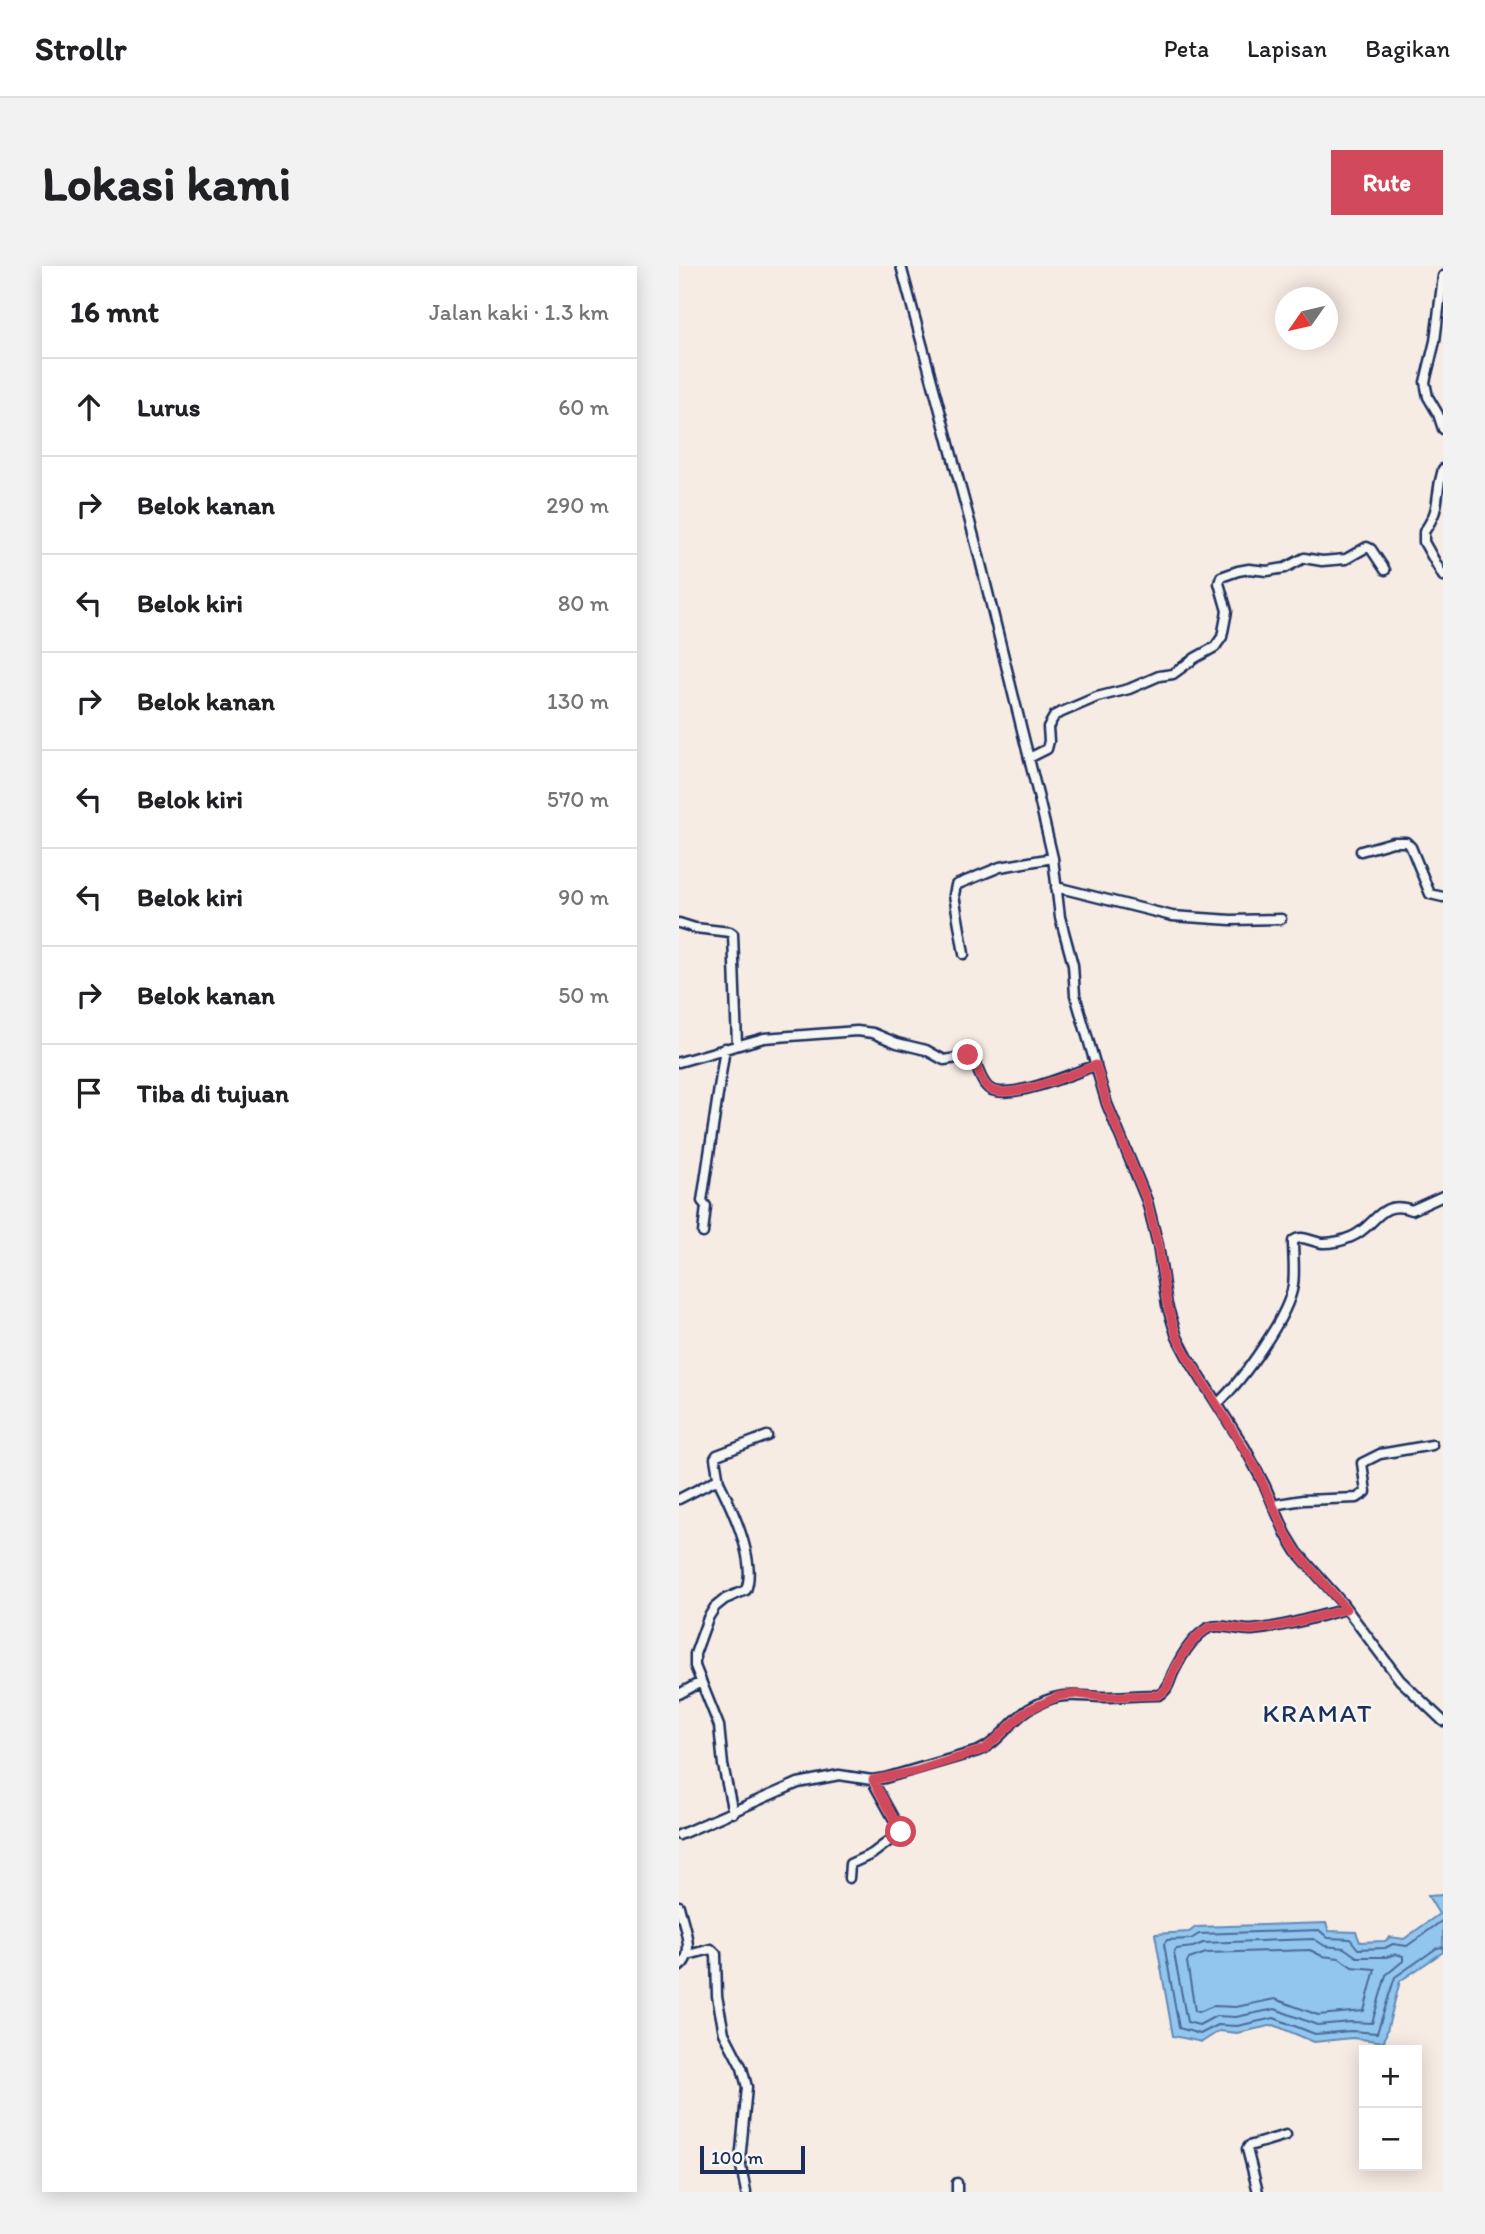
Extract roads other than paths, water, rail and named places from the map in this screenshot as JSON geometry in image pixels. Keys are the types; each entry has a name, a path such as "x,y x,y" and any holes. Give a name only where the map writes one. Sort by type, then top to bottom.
{"street":[{"path":"901,266 977,548 1053,858 1060,917 1073,965 1075,995 1107,1104 1147,1201 1158,1245 1167,1304 1177,1337 1245,1448 1297,1552 1346,1609 1400,1680 1443,1721"},
{"path":"1443,276 1435,341 1425,382 1428,397 1443,429"},
{"path":"1443,469 1439,484 1442,504 1438,517 1424,532 1424,541 1443,576"},
{"path":"1029,758 1047,750 1048,727 1055,715 1097,697 1129,689 1159,676 1173,674 1195,657 1216,647 1222,638 1227,611 1219,583 1221,577 1238,570 1267,571 1285,568 1304,558 1322,561 1346,559 1367,547 1385,570"},
{"path":"1361,851 1393,842 1406,842 1411,847 1430,894 1443,897"},
{"path":"964,954 954,895 956,885 1000,867 1053,858"},
{"path":"1056,887 1172,916 1231,920 1281,919"},
{"path":"679,923 733,934 737,1045"},
{"path":"679,1062 764,1038 857,1031 873,1033 897,1043 926,1050 944,1060 971,1056 983,1082 989,1088 1003,1091 1029,1089 1096,1065"},
{"path":"703,1233 706,1206 702,1201 725,1048"},
{"path":"1217,1404 1243,1377 1275,1327 1293,1286 1295,1238 1300,1236 1320,1243 1340,1241 1361,1233 1375,1218 1392,1206 1412,1210 1443,1196"},
{"path":"733,1813 723,1765 719,1726 695,1666 695,1654 708,1618 715,1607 747,1590 750,1581 734,1511 719,1482 715,1458 767,1436"},
{"path":"1273,1505 1303,1500 1357,1498 1366,1492 1362,1463 1380,1454 1432,1445"},
{"path":"679,1499 714,1481 719,1482"},
{"path":"679,1835 798,1783 839,1775 873,1780 916,1771 985,1749 1026,1711 1059,1696 1159,1695 1165,1691 1184,1654 1201,1633 1209,1628 1217,1626 1249,1630 1288,1625 1346,1609"},
{"path":"679,1694 701,1682"},
{"path":"849,1878 851,1864 872,1854 901,1832 873,1780"},
{"path":"679,1906 688,1955 684,1964 679,1967"},
{"path":"688,1955 711,1949 716,1954 717,1996 724,2033 742,2068 747,2087 740,2161 746,2192"},
{"path":"1258,2192 1247,2149 1249,2146 1286,2135"}],"water":[{"path":"1443,1895 1443,1952 1400,1981 1384,2042 1352,2038 1314,2042 1274,2025 1237,2033 1219,2031 1202,2042 1173,2036 1155,1934 1189,1932 1196,1927 1326,1923 1329,1931 1356,1932 1360,1942 1385,1941 1390,1937 1404,1939 1439,1914 1428,1896"}],"district":[{"name":"KRAMAT","path":"1318,1713"}]}
